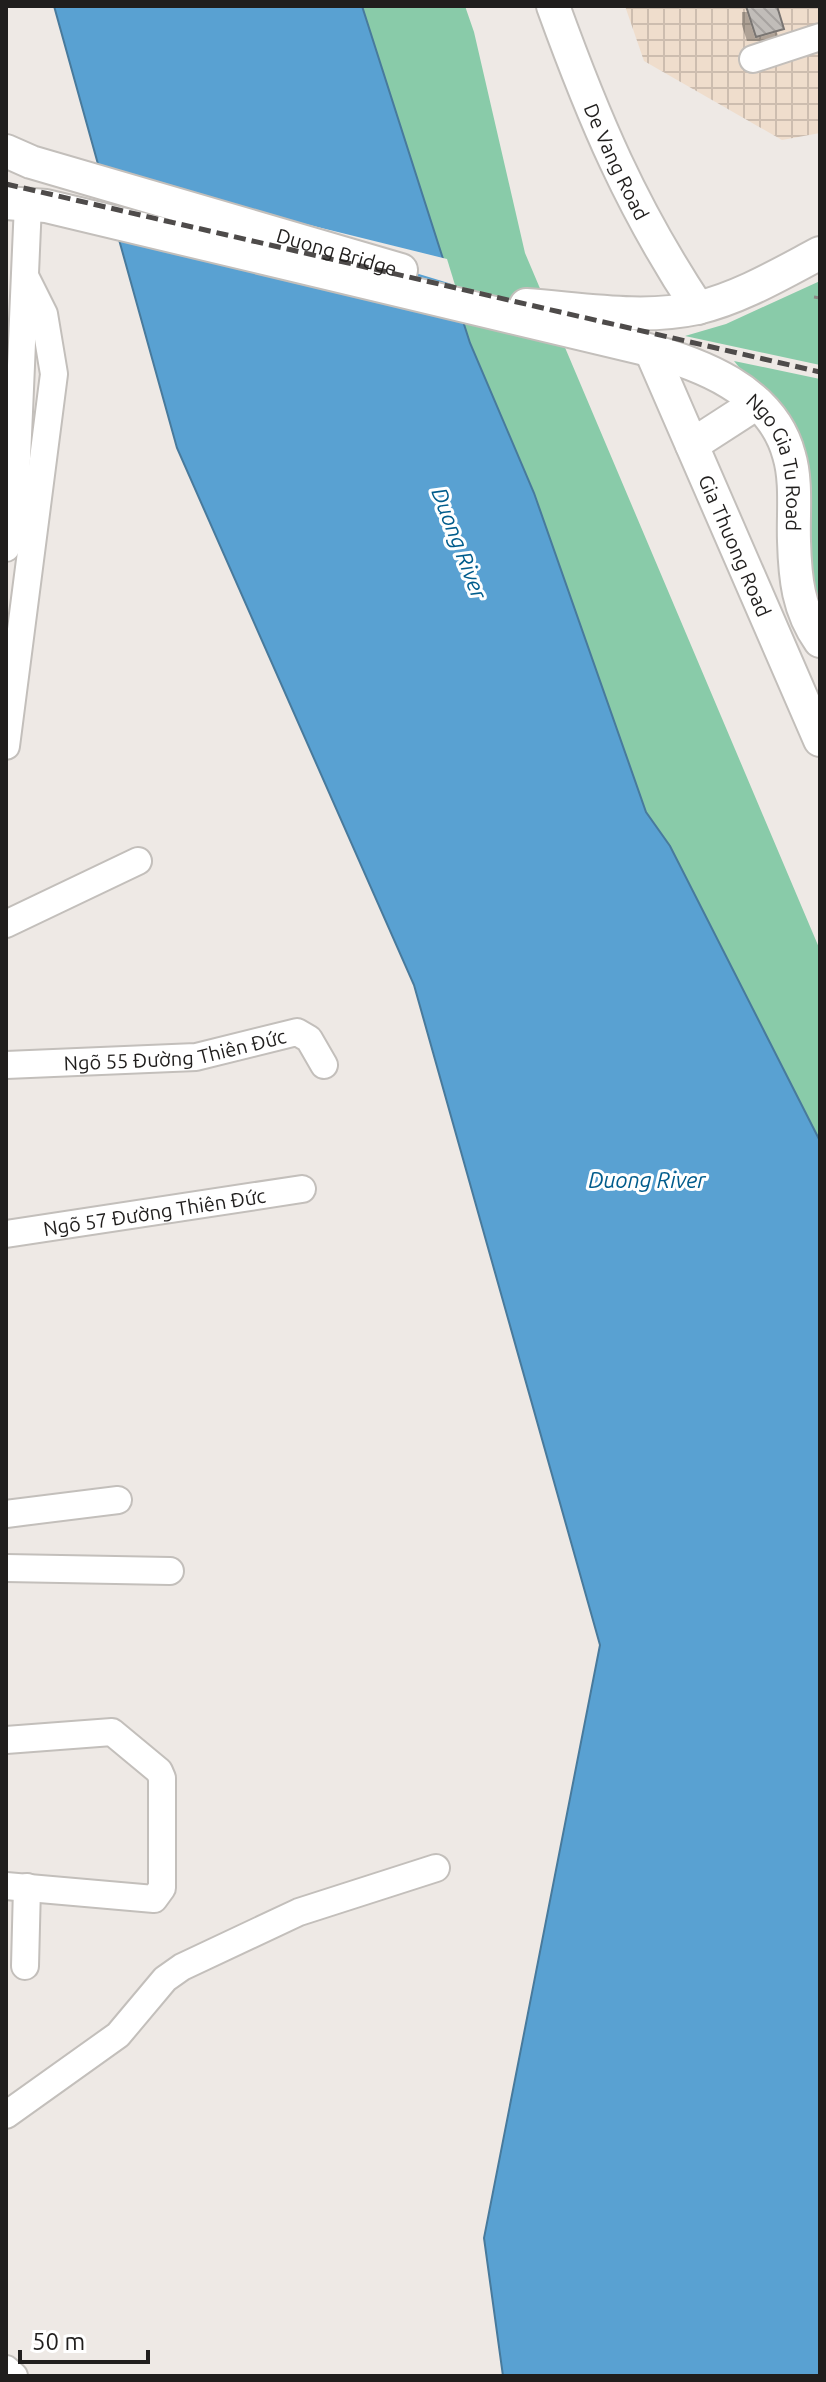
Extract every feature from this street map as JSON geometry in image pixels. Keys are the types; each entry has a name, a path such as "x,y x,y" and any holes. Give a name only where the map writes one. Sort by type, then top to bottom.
{"main road":[{"name":"De Vang Road","path":"553,6 585,94 622,180 658,247 698,308"},
{"name":"Duong Bridge","path":"16,151 519,304 648,314 698,308"},
{"name":"Duong Bridge","path":"17,203 649,350"},
{"path":"698,308 766,282 820,253"},
{"name":"Ngo Gia Tu Road","path":"649,350 732,382 757,403 781,436 790,456 795,584 809,625 820,641"},
{"name":"Gia Thuong Road","path":"649,350 820,740"},
{"path":"692,445 757,403"}],"street":[{"path":"753,59 820,37"},
{"path":"6,548 16,481 25,276 17,203"},
{"path":"6,746 54,374 44,314 25,276"},
{"path":"6,924 138,861"},
{"name":"Ngõ 55 Đường Thiên Đức","path":"6,1065 196,1057 297,1032 309,1039 324,1065"},
{"name":"Ngõ 57 Đường Thiên Đức","path":"6,1234 302,1189"},
{"path":"6,1514 118,1500"},
{"path":"6,1568 170,1571"},
{"path":"6,1740 112,1732 159,1771 162,1778 159,1895 148,1900 16,1886 25,1966"},
{"path":"6,2115 118,2035 165,1979 182,1967 299,1912 436,1868"},
{"path":"6,2369 14,2376"}],"path":[{"path":"814,297 820,298"}],"shaded area":[{"path":"625,6 820,6 820,133 782,140 644,61"}],"green space":[{"path":"362,6 465,6 474,32 525,253 820,950 820,1141 670,846 646,812 534,493 470,343"},
{"path":"820,281 820,365 685,336 726,324"},
{"path":"734,361 820,379 820,618 808,556 812,494 809,465 800,442"}],"water":[{"name":"Duong River","path":"54,6 362,6 470,343 534,493 646,812 670,846 820,1141 820,2376 503,2376 484,2238 600,1645 414,985 177,448"}],"pier":[{"path":"96,172 447,259 455,285 97,176"}],"building":[{"path":"746,6 777,6 784,29 756,37"}],"railway":[{"path":"6,184 820,372"}]}
